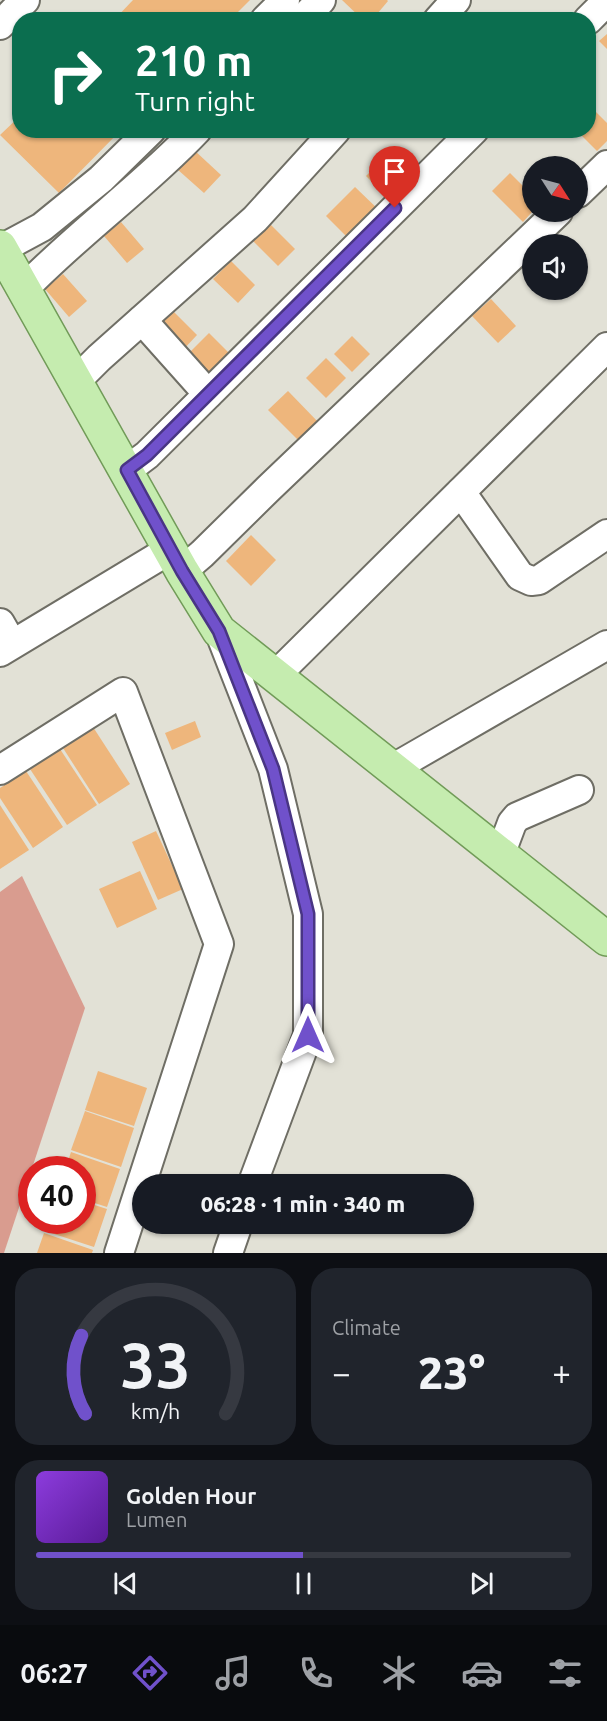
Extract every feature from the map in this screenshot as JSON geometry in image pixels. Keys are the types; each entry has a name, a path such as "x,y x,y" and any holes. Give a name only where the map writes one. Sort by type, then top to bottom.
{"main road":[{"path":"1,248 176,560 219,631 607,939"}],"street":[{"path":"13,12 25,0"},
{"path":"273,12 285,0"},
{"path":"310,12 321,0"},
{"path":"445,12 456,0"},
{"path":"596,12 607,1"},
{"path":"0,26 12,14"},
{"path":"1,248 42,227 101,179 143,138"},
{"path":"24,289 46,265 169,160 190,138"},
{"path":"76,381 255,219 329,138"},
{"path":"127,470 147,455 466,138"},
{"path":"588,183 607,165"},
{"path":"4,640 176,560 202,554 276,480 547,222"},
{"path":"142,320 208,394"},
{"path":"275,676 607,347"},
{"path":"461,492 520,576 531,581 538,580 607,534"},
{"path":"219,631 273,769 308,914 308,1035 256,1174"},
{"path":"392,769 607,645"},
{"path":"0,771 123,692 219,944 118,1253"},
{"path":"500,855 516,817 579,790"},
{"path":"228,1253 235,1234"}],"shaded area":[{"path":"22,876 85,1008 36,1156 18,1156 18,1211 4,1253 0,1253 0,892"}],"building":[{"path":"133,0 250,0 238,12 122,12"},
{"path":"342,0 388,1 379,12 355,12"},
{"path":"607,34 607,49 599,41"},
{"path":"596,112 607,123 607,141 597,151 584,138 596,138"},
{"path":"12,124 12,138 113,138 59,193 0,135"},
{"path":"194,150 221,175 204,193 177,169"},
{"path":"377,165 404,192 393,203 366,176"},
{"path":"510,173 522,185 522,221 492,191"},
{"path":"355,187 382,213 353,243 326,216"},
{"path":"121,222 144,249 127,263 104,236"},
{"path":"269,223 295,249 278,266 252,240"},
{"path":"231,261 255,285 238,303 213,279"},
{"path":"63,274 87,301 69,317 45,289"},
{"path":"491,299 516,326 498,343 472,316"},
{"path":"173,311 197,335 181,352 157,328"},
{"path":"209,333 235,359 211,384 184,358"},
{"path":"352,336 370,354 352,372 334,354"},
{"path":"326,358 346,378 326,398 306,378"},
{"path":"288,391 319,423 300,442 268,410"},
{"path":"251,535 276,560 251,586 226,561"},
{"path":"195,721 201,737 172,750 165,733"},
{"path":"93,727 130,784 99,804 63,748"},
{"path":"60,749 97,805 67,825 30,769"},
{"path":"26,771 63,827 33,848 0,798 0,788"},
{"path":"0,805 29,850 0,869"},
{"path":"156,831 183,889 158,900 132,842"},
{"path":"140,871 157,909 117,928 99,889"},
{"path":"98,1071 147,1088 134,1126 85,1110"},
{"path":"85,1111 134,1128 121,1167 96,1158 96,1156 71,1150"},
{"path":"71,1152 83,1156 70,1156"},
{"path":"96,1161 120,1169 107,1207 96,1203"},
{"path":"96,1205 107,1209 94,1247 54,1234 96,1234"},
{"path":"44,1234 93,1250 92,1253 37,1253"}],"route":[{"path":"308,1035 308,914 273,769 219,631 182,571 127,470 147,455 395,208"}]}
